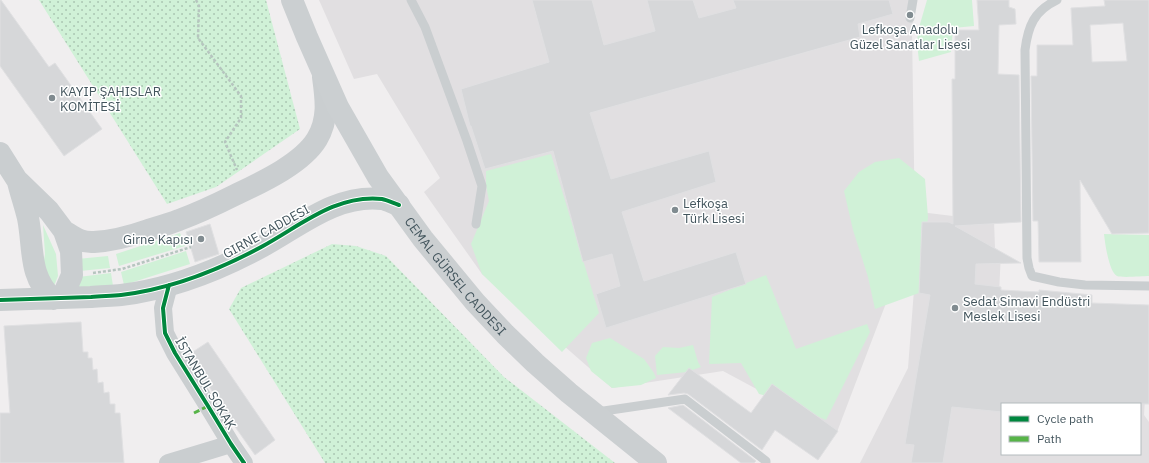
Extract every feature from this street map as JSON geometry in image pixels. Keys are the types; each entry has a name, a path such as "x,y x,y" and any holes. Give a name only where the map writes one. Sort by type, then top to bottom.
{"main road":[{"name":"CEMAL GÜRSEL CADDESI","path":"292,0 322,73 338,107 378,177 423,239 480,308 535,363 656,463"}],"street":[{"path":"0,153 17,180 49,212 64,231 79,241 93,242 133,235 180,220 268,179 308,150 316,140 323,126 326,111 322,73"},
{"path":"17,180 28,217 32,255 37,279 45,292 57,299 72,275 71,251 64,231"},
{"name":"GIRNE CADDESI","path":"0,300 57,299 121,295 168,285 228,264 272,242 311,217 338,205 365,198 383,199 399,205"},
{"name":"İSTANBUL SOKAK","path":"168,285 163,308 165,333 175,353 244,463"},
{"path":"174,462 198,459 231,444"}],"lane":[{"path":"411,0 425,27 482,186 476,224"},
{"path":"910,18 913,0"},
{"path":"1057,0 1044,7 1036,16 1030,26 1026,38 1027,258 1029,268 1032,276 1059,282 1085,285 1149,286"},
{"path":"594,413 685,399 766,461 766,463"}],"path":[{"path":"196,0 199,6 198,38 241,96 242,118 225,142 238,172"},
{"path":"72,275 122,269 190,247"}],"shaded area":[{"name":"Lefkoşa Türk Lisesi","path":"319,0 916,0 912,31 915,227 837,432 723,371 612,388 482,274 424,192 440,178 377,74 354,79"},
{"name":"Sedat Simavi Endüstri Meslek Lisesi","path":"920,212 994,221 995,248 1001,252 995,378 1145,399 1144,415 1149,422 1149,463 860,463 908,368"}],"green space":[{"path":"39,0 266,0 300,129 216,187 167,204"},
{"path":"927,0 972,0 974,26 953,28 951,52 919,61 917,43 918,31"},
{"path":"551,154 599,313 562,352 482,274 471,244 489,201 486,185 486,171"},
{"path":"899,158 925,179 928,217 919,293 875,309 868,277 853,230 844,191 859,172 875,162"},
{"path":"43,225 56,254 58,276 52,291 43,266 45,254"},
{"path":"180,233 185,246 119,266 116,254"},
{"path":"1104,234 1149,235 1149,276 1117,276 1112,269 1108,257"},
{"path":"332,244 356,246 386,256 504,377 615,463 325,463 229,309 241,288"},
{"path":"186,251 190,264 124,285 121,272"},
{"path":"108,256 110,268 70,272 77,259"},
{"path":"111,273 113,286 72,292 70,278"},
{"path":"766,275 796,349 867,324 870,332 826,420 772,397 759,394 741,363 709,364 712,297"},
{"path":"610,338 644,359 656,378 641,385 612,388 591,371 586,358 592,343"},
{"path":"693,345 701,367 687,372 657,375 655,356 663,347 679,348"}],"building":[{"name":"KAYIP ŞAHISLAR KOMİTESİ","path":"0,0 49,67 55,63 102,129 64,156 0,66"},
{"path":"532,0 592,0 604,45 655,31 647,0 693,0 699,18 736,8 733,0 889,0 893,14 858,24 860,37 590,113 611,179 709,151 716,182 622,212 644,281 736,252 746,284 606,328 596,294 620,286 612,254 583,262 553,151 485,169 470,126 461,89 549,62"},
{"path":"977,0 1009,0 1009,7 1015,9 1016,24 999,25 998,74 1019,75 1021,222 955,226 1021,263 976,264 975,284 1001,287 1001,290 1039,292 1039,290 1092,295 1092,303 1149,305 1149,404 1001,403 1001,412 952,407 943,463 911,463 914,445 905,444 930,295 919,293 922,222 948,222 953,224 952,79 955,79 955,30 979,30"},
{"path":"1104,0 1149,0 1149,233 1112,234 1080,180 1081,262 1039,262 1038,221 1033,221 1031,76 1037,76 1037,45 1073,45 1071,8 1105,6","holes":["1123,23 1127,61 1092,62 1090,25"]},
{"name":"Girne Kapısı","path":"210,224 219,254 195,262 186,232"},
{"path":"81,322 83,352 88,352 88,358 92,358 93,370 97,369 98,383 103,382 104,393 109,392 110,404 115,404 115,413 120,413 124,463 0,463 0,413 10,413 4,326"},
{"path":"208,342 275,440 255,455 219,404 220,403 188,355"},
{"path":"689,368 751,413 772,384 838,431 818,460 775,430 762,450 688,394 668,395"},
{"path":"683,405 756,461 754,463 741,463 668,408"}],"marked path":[{"path":"194,413 208,406"}],"cycle path":[{"path":"0,300 91,297 140,292 158,288 194,277 229,263 263,246 319,213 334,206 349,201 365,199 382,199 399,205"},
{"path":"169,285 163,308 165,333 175,353 244,463"}],"place":[{"name":"Lefkoşa Anadolu Güzel Sanatlar Lisesi","path":"910,15"},
{"name":"KAYIP ŞAHISLAR KOMİTESİ","path":"52,98"},
{"name":"Lefkoşa Türk Lisesi","path":"675,210"},
{"name":"Girne Kapısı","path":"201,239"},
{"name":"Sedat Simavi Endüstri Meslek Lisesi","path":"955,308"}]}
